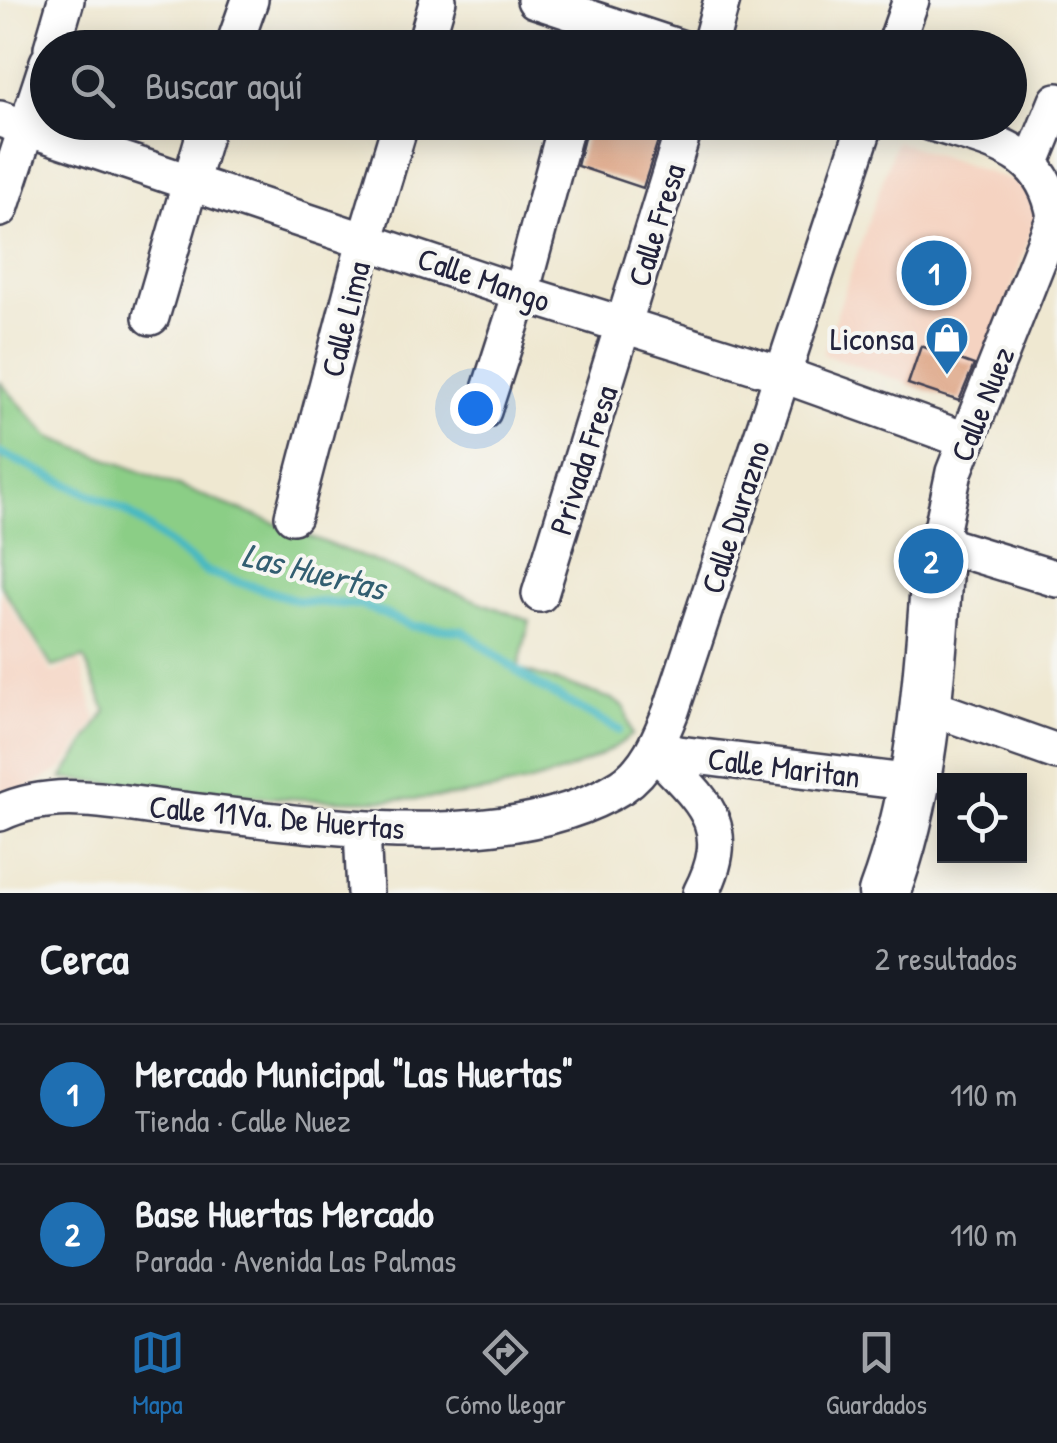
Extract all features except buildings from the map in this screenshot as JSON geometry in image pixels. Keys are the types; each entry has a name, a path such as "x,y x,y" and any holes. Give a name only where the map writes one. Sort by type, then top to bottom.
{"street":[{"path":"57,30 66,0"},
{"path":"240,30 250,0"},
{"path":"429,30 438,0"},
{"path":"535,0 595,23"},
{"path":"714,30 722,0"},
{"path":"900,30 911,0"},
{"path":"0,208 14,124 30,95"},
{"path":"985,140 1032,162 1057,101"},
{"name":"Calle Mango","path":"62,140 366,238 521,293 782,374 968,441"},
{"path":"152,317 202,140"},
{"name":"Calle Lima","path":"293,516 396,140"},
{"path":"483,411 521,293 561,140"},
{"name":"Calle Fresa","path":"625,326 681,140"},
{"name":"Calle Durazno","path":"655,751 860,140"},
{"name":"Calle Nuez","path":"939,544 946,497 1053,239 1052,193 1032,162"},
{"name":"Privada Fresa","path":"540,594 625,326"},
{"path":"884,893 900,850 914,784 926,706 939,544 1057,579"},
{"path":"926,706 1057,752"},
{"path":"655,751 706,805 718,834 717,863 701,893"},
{"name":"Calle Maritan","path":"655,751 914,784"},
{"name":"Calle 11Va. De Huertas","path":"0,813 57,796 362,830 451,828 564,810 624,785 655,751"},
{"path":"362,830 365,893"}],"shaded area":[{"path":"896,141 1045,192 972,406 823,354"},
{"path":"0,591 52,673 80,661 96,720 63,768 0,803"}],"green space":[{"path":"0,382 50,437 530,621 518,669 612,699 625,708 632,735 576,767 509,787 435,798 277,798 62,779 106,711 84,658 52,667 0,584"}],"waterway":[{"name":"Las Huertas","path":"0,453 126,511 207,572 300,601 362,605 412,626 463,631 537,685 619,730"}],"place":[{"name":"Mercado Municipal \"Las Huertas\"","path":"934,273"},
{"name":"Liconsa","path":"947,376"},
{"name":"Base Huertas Mercado","path":"931,561"}]}
